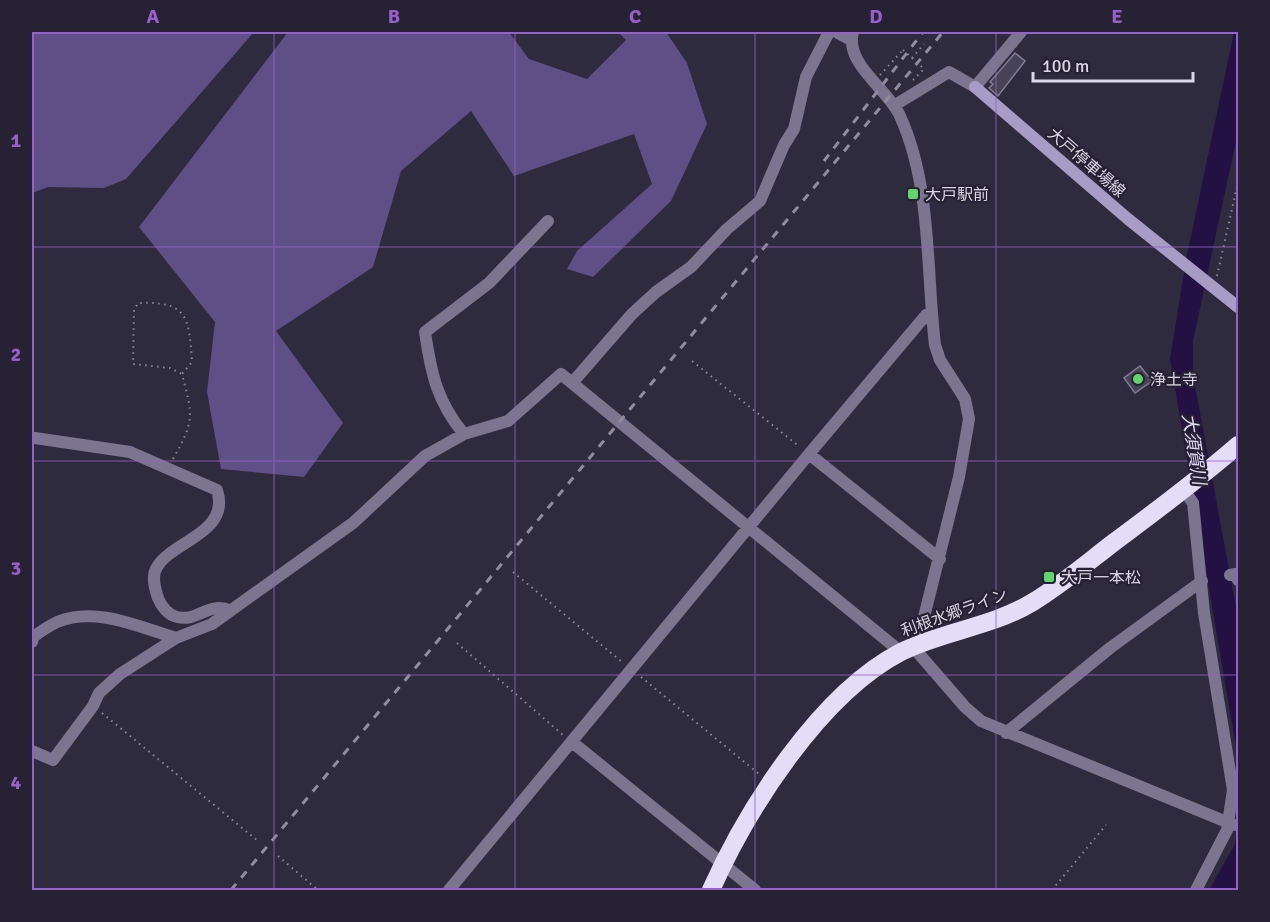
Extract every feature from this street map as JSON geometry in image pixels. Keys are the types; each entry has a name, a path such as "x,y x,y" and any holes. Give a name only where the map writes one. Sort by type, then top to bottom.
{"highway":[{"name":"利根水郷ライン","path":"711,891 723,864 771,783 807,732 857,684 910,648 996,619 1030,604 1187,488 1239,445"}],"main road":[{"name":"大戸停車場線","path":"975,87 1179,262 1213,286"},
{"path":"1213,286 1239,307"}],"street":[{"path":"572,383 632,314 656,292 698,261 727,229 760,201 784,145 794,129 806,76 829,32"},
{"path":"836,32 852,36 861,64 896,105 908,132 919,177 931,314 940,360 965,399 969,419 959,477 940,559 910,648"},
{"path":"896,105 949,72 975,87 1021,32"},
{"path":"464,434 449,416 442,403 433,373 426,332 489,283 548,221"},
{"path":"449,891 809,454 926,315 931,314"},
{"path":"32,751 52,760 93,706 99,693 120,674 176,638 212,624 229,609 353,523 425,456 464,434 508,421 561,374 748,528 910,648 981,721 1232,824"},
{"path":"35,438 130,452 168,466 217,490 220,508 207,527 195,539 157,566 153,577 161,606 176,617 192,618 215,606 229,609"},
{"path":"809,454 940,559"},
{"path":"1187,488 1193,503 1204,614 1232,781 1232,824 1196,891"},
{"path":"1006,733 1110,648 1202,581"},
{"path":"32,638 57,622 86,616 107,617 176,638"},
{"path":"572,742 755,891"}],"path":[{"path":"912,58 924,44"},
{"path":"874,81 903,50 924,69"},
{"path":"1213,286 1239,182"},
{"path":"168,466 191,424 191,410 182,374 170,368 133,364 134,310 138,303 170,304 181,313 189,326 192,362 182,374"},
{"path":"692,361 809,454"},
{"path":"513,572 771,783"},
{"path":"457,643 572,742"},
{"path":"93,706 258,841"},
{"path":"1052,891 1106,825"},
{"path":"278,856 318,891"}],"shaded area":[{"path":"32,32 254,32 126,179 104,188 48,187 32,193"},
{"path":"288,32 509,32 529,59 587,79 626,40 618,32 666,32 687,63 707,124 671,201 593,277 567,269 577,251 652,184 634,134 514,176 471,111 401,171 373,267 276,331 343,423 304,477 221,469 207,392 215,322 139,227"}],"water":[{"name":"大須賀川","path":"1234,32 1238,32 1238,132 1193,341 1193,375 1238,618 1238,759 1170,359 1186,260"},
{"path":"1238,830 1238,890 1209,890 1234,846"}],"building":[{"path":"1015,53 1025,61 998,96 989,88 993,84 990,82"},
{"name":"浄土寺","path":"1140,366 1152,381 1135,393 1124,378"}],"railway":[{"path":"824,161 923,32"},
{"path":"231,890 943,32"}],"place":[{"name":"大戸駅前","path":"913,194"},
{"name":"浄土寺","path":"1138,379"},
{"name":"大戸一本松","path":"1049,577"}]}
